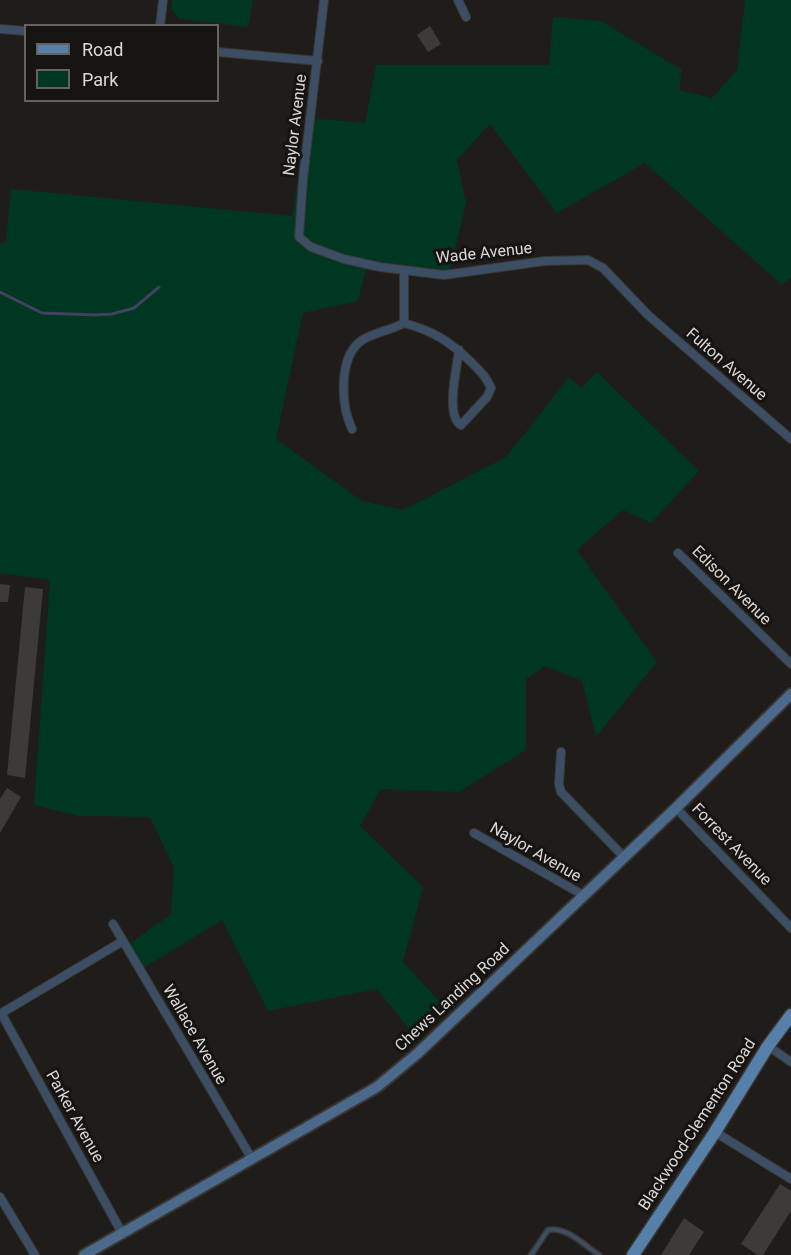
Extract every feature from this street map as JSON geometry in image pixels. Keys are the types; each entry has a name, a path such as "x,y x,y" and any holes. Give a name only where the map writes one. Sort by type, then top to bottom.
{"main road":[{"name":"Blackwood-Clementon Road","path":"633,1255 791,1014"}],"street":[{"path":"160,24 163,0"},
{"name":"Naylor Avenue","path":"311,247 299,237 303,179 324,0"},
{"path":"458,0 466,17"},
{"path":"0,29 24,32"},
{"path":"219,52 318,62"},
{"name":"Wade Avenue","path":"311,247 344,259 444,275 544,261 588,260 603,268 644,310"},
{"path":"404,270 404,323"},
{"name":"Fulton Avenue","path":"644,310 791,439"},
{"path":"352,429 346,416 344,396 346,362 351,352 361,342 404,323 426,329 450,342 459,350 486,376 491,388 487,397 461,425 453,416 452,402 459,350"},
{"name":"Edison Avenue","path":"678,553 791,664"},
{"name":"Chews Landing Road","path":"84,1255 377,1087 418,1053 676,808 791,694"},
{"path":"561,752 559,784 561,792 624,857"},
{"name":"Forrest Avenue","path":"676,808 791,927"},
{"name":"Naylor Avenue","path":"474,833 583,895"},
{"name":"Wallace Avenue","path":"113,924 252,1159"},
{"path":"1,1014 123,941"},
{"name":"Parker Avenue","path":"1,1014 122,1233"},
{"path":"768,1046 791,1062"},
{"path":"714,1132 791,1179"},
{"path":"0,1197 35,1255"}],"lane":[{"path":"531,1255 548,1230 557,1228 598,1255"}],"green space":[{"path":"172,0 253,0 248,27 179,19 171,8"},
{"path":"745,0 791,0 791,278 782,285 645,163 557,213 490,124 457,160 466,202 450,271 366,269 358,301 303,313 276,439 362,501 403,510 506,457 569,377 581,388 597,372 699,471 651,523 623,510 577,550 657,662 596,737 582,681 545,666 526,679 526,750 459,792 381,789 360,826 423,887 403,962 440,1002 411,1031 377,989 268,1011 222,920 142,969 128,945 171,914 174,868 150,817 78,816 34,805 50,580 0,573 0,243 6,242 11,189 292,216 308,118 365,123 376,65 549,65 553,17 601,21 682,70 679,90 712,98 737,70"}],"building":[{"path":"430,26 441,44 428,52 417,35"},
{"path":"0,584 10,585 8,602 0,602"},
{"path":"25,587 43,589 25,778 7,775"},
{"path":"7,788 21,797 0,833 0,799"},
{"path":"780,1184 791,1191 791,1211 763,1255 758,1255 741,1244"},
{"path":"684,1218 704,1232 689,1255 661,1255"}],"waterway":[{"path":"0,292 42,313 95,315 112,314 134,308 159,287"}]}
